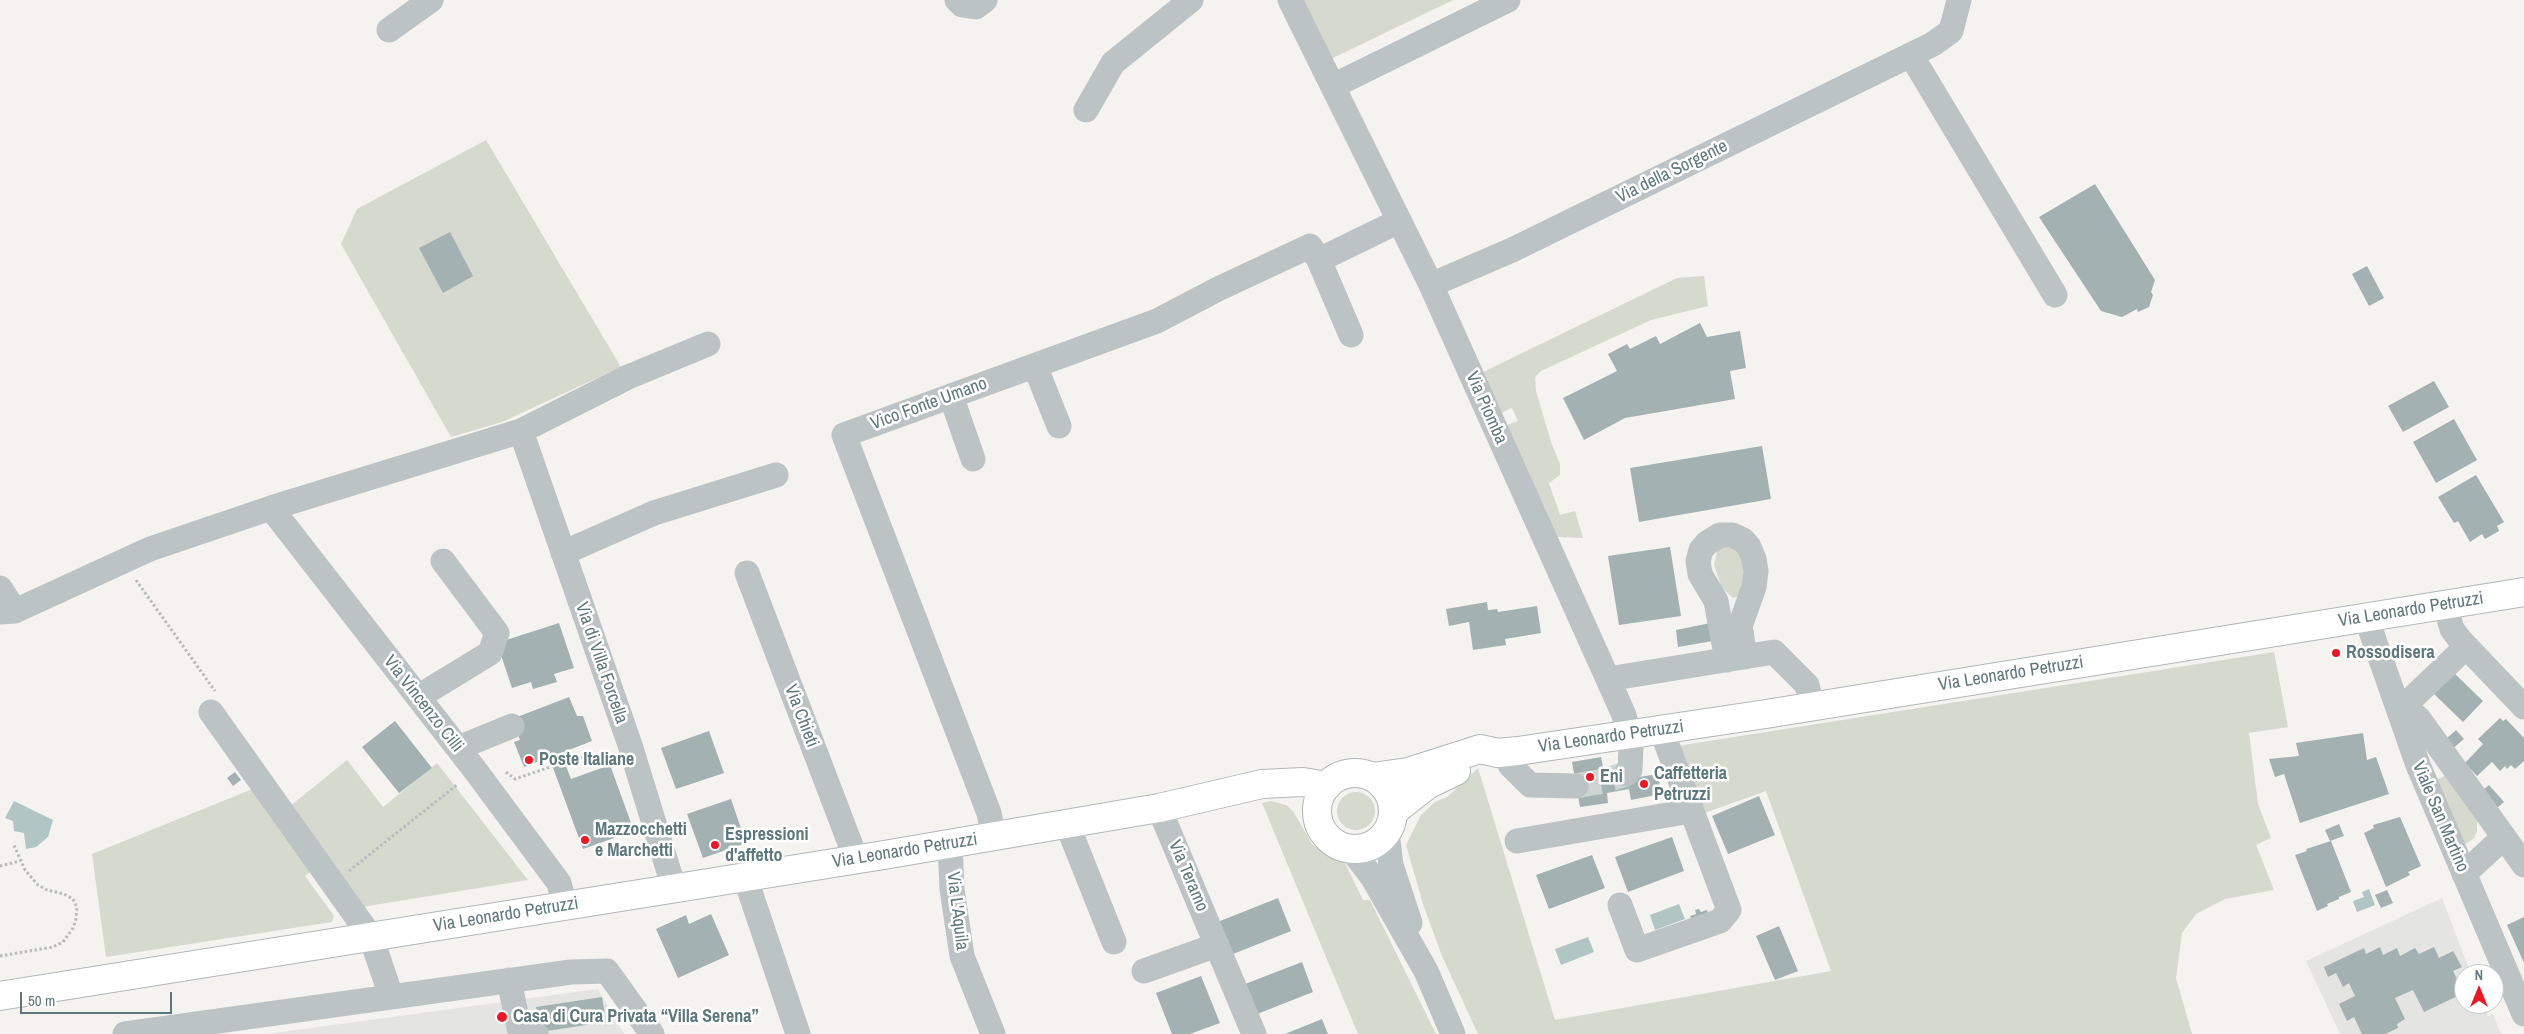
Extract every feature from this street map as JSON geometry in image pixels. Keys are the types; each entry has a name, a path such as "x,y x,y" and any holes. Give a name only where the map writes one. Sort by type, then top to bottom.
{"main road":[{"name":"Via Leonardo Petruzzi","path":"1372,777 1408,772 1480,749 1503,752 1629,734 2524,592"},
{"name":"Via Leonardo Petruzzi","path":"1390,822 1427,785 1460,769 1483,764 1503,752"},
{"path":"1348,773 1372,777 1388,791 1390,822 1370,845 1350,848 1332,840 1320,825 1318,816 1321,794 1337,778 1348,773"},
{"name":"Via Leonardo Petruzzi","path":"0,996 1067,824 1160,808 1262,784 1303,782 1327,786"},
{"name":"Via Leonardo Petruzzi","path":"1203,798 1281,798 1297,803 1318,816"}],"street":[{"path":"390,30 431,0"},
{"path":"957,0 962,5 976,7 986,0"},
{"path":"1086,110 1113,62 1191,0"},
{"name":"Via Piomba","path":"1290,0 1431,285 1624,714 1629,734 1630,770 1626,774"},
{"path":"1333,86 1508,0"},
{"name":"Via della Sorgente","path":"1431,285 1512,250 1934,44 1950,31 1960,5 1959,0"},
{"path":"1910,55 2055,295"},
{"path":"1351,335 1319,260 1399,221"},
{"name":"Vico Fonte Umano","path":"994,836 989,813 844,435 1157,321 1218,289 1310,246 1319,260"},
{"path":"0,588 8,611 150,549 271,508 521,431 628,377 708,344"},
{"path":"1035,366 1059,426"},
{"path":"951,396 973,459"},
{"name":"Via di Villa Forcella","path":"521,431 630,745 674,888"},
{"path":"563,553 654,513 776,475"},
{"name":"Via Vincenzo Cilli","path":"271,508 475,770 559,883 565,905"},
{"path":"418,697 490,653 497,633 443,561"},
{"name":"Via Chieti","path":"747,574 856,859"},
{"path":"2445,605 2452,629 2466,647 2524,707"},
{"name":"Viale San Martino","path":"2366,617 2398,701 2418,765 2524,1014"},
{"path":"2466,647 2398,701 2419,719 2524,865"},
{"path":"1608,679 1774,652 1807,685 1812,706"},
{"path":"211,712 371,937 391,996"},
{"path":"458,748 512,726"},
{"path":"1620,905 1637,950 1720,920 1729,910 1661,729"},
{"path":"1503,752 1510,764 1530,785 1576,786"},
{"path":"2418,765 2444,755"},
{"name":"Via Teramo","path":"1160,808 1254,1034"},
{"path":"1517,841 1691,811"},
{"path":"1390,822 1391,865 1426,970 1453,1034"},
{"path":"1067,824 1114,942"},
{"path":"2464,874 2504,837"},
{"name":"Via L'Aquila","path":"950,843 952,889 962,956 993,1034"},
{"path":"1350,848 1373,878 1426,970"},
{"path":"745,877 798,1034"},
{"path":"1144,970 1216,945"},
{"path":"125,1034 200,1029 391,996 570,972 608,970 652,1034"},
{"path":"509,980 519,1028 536,1034"}],"path":[{"path":"122,562 223,702 211,712"},
{"path":"500,767 515,779 579,757 586,760 600,755"},
{"path":"333,884 475,770"},
{"path":"0,956 53,947 63,942 73,928 76,919 77,907 73,900 64,894 38,885 20,861 13,843"},
{"path":"0,866 20,861"}],"shaded area":[{"path":"1301,0 1453,0 1331,59"},
{"path":"486,140 621,367 502,422 451,437 341,244 357,209"},
{"path":"1704,276 1708,306 1651,320 1541,371 1535,377 1536,391 1551,442 1560,464 1560,475 1549,483 1560,515 1575,511 1583,538 1557,537 1507,425 1518,421 1512,408 1501,413 1483,372 1677,278"},
{"path":"1735,543 1744,559 1744,584 1739,596 1733,598 1722,588 1714,565 1718,547"},
{"path":"2274,652 2288,727 2249,733 2258,804 2271,838 2256,845 2274,890 2225,899 2196,914 2182,933 2176,978 2192,1034 1478,1034 1442,956 1423,904 1406,845 1421,815 1435,802 1447,797 1478,768 1555,1020 1831,971 1766,791 1696,816 1671,747"},
{"path":"347,760 383,807 437,763 528,880 362,907 289,807"},
{"path":"2445,776 2451,779 2477,821 2477,831 2474,838 2463,846 2436,780"},
{"path":"255,788 316,867 305,876 334,916 332,922 106,957 92,854"},
{"path":"1356,792 1370,797 1375,811 1370,825 1356,830 1342,825 1337,811 1342,797"},
{"path":"14,801 53,820 48,837 36,847 26,849 24,833 14,831 13,821 5,818"},
{"path":"1271,801 1286,805 1293,811 1312,844 1320,850 1344,861 1363,900 1370,900 1436,1034 1358,1034 1262,803"},
{"path":"2369,889 2375,905 2357,912 2353,901 2364,897 2362,892"},
{"path":"2442,898 2467,964 2454,964 2454,1014 2487,1014 2488,1016 2493,1014 2501,1034 2340,1034 2306,961"},
{"path":"1679,904 1685,919 1655,930 1650,915"},
{"path":"1588,937 1594,952 1561,965 1555,949"},
{"name":"Casa di Cura Privata “Villa Serena”","path":"598,989 624,1034 267,1034"}],"building":[{"path":"2095,184 2155,280 2149,307 2138,312 2137,309 2122,317 2101,311 2039,217"},
{"path":"450,232 473,276 443,293 419,248"},
{"path":"2367,266 2384,298 2369,306 2352,274"},
{"path":"1700,323 1707,337 1740,331 1746,368 1730,371 1735,399 1625,418 1584,440 1563,398 1617,371 1608,354 1627,344 1630,349 1656,336 1660,344"},
{"path":"2434,381 2449,407 2403,432 2388,406"},
{"path":"2454,419 2477,460 2436,483 2413,442"},
{"path":"1762,446 1771,499 1639,522 1630,468"},
{"path":"2476,475 2504,522 2497,526 2499,531 2485,539 2482,534 2470,542 2458,521 2454,523 2438,497"},
{"path":"1670,547 1681,616 1619,625 1608,556"},
{"path":"1487,602 1488,610 1497,609 1498,612 1537,606 1541,633 1505,639 1506,645 1473,650 1469,622 1449,626 1446,609"},
{"path":"1750,615 1754,634 1678,647 1676,630"},
{"path":"559,623 574,668 554,674 557,682 533,689 531,682 512,688 497,643"},
{"path":"2454,673 2483,701 2463,722 2434,694"},
{"path":"569,697 577,716 583,716 592,741 561,753 571,779 610,765 634,831 583,849 549,757 524,767 514,742 520,740 512,719"},
{"path":"2500,718 2503,721 2506,719 2524,738 2524,761 2515,769 2511,765 2507,769 2505,766 2500,771 2492,762 2477,776 2465,763 2483,744 2478,739"},
{"path":"395,721 432,768 399,793 362,747"},
{"path":"2456,730 2464,739 2451,750 2445,740"},
{"path":"709,731 724,773 676,789 661,748"},
{"path":"2363,733 2367,760 2376,757 2389,794 2300,823 2284,774 2275,777 2269,759 2299,756 2296,743"},
{"path":"1601,757 1605,778 1626,774 1627,779 1658,774 1661,794 1631,800 1629,789 1607,793 1608,803 1580,807 1572,762"},
{"path":"235,772 241,780 233,786 227,778"},
{"path":"2489,785 2504,802 2497,808 2481,792"},
{"path":"1759,796 1775,835 1728,854 1712,816"},
{"path":"731,799 746,843 703,858 687,814"},
{"path":"2400,817 2421,866 2408,872 2410,875 2386,887 2364,833 2374,828 2373,825"},
{"path":"2339,824 2344,836 2330,841 2325,830"},
{"path":"1672,837 1684,871 1628,892 1615,857"},
{"path":"2331,841 2351,892 2317,911 2295,855 2307,851 2306,849"},
{"path":"1592,855 1605,888 1549,909 1536,875"},
{"path":"2387,890 2393,903 2381,908 2375,895"},
{"path":"1278,898 1291,931 1228,956 1215,923"},
{"path":"1699,909 1701,912 1707,910 1710,919 1694,925 1690,916 1696,914 1695,910"},
{"path":"711,914 729,955 678,978 656,929 686,915 689,924"},
{"path":"2524,917 2524,963 2507,925"},
{"path":"1779,926 1798,971 1775,980 1756,936"},
{"path":"2380,947 2383,955 2397,948 2400,956 2415,948 2419,954 2434,947 2439,958 2453,951 2460,964 2454,964 2454,998 2424,1012 2413,990 2395,998 2405,1019 2397,1024 2398,1028 2385,1034 2362,1034 2354,1017 2347,1021 2339,1004 2355,996 2349,983 2343,987 2336,973 2328,977 2324,967 2364,948 2366,954"},
{"path":"1302,962 1313,992 1252,1016 1240,986"},
{"path":"1201,976 1220,1023 1190,1034 1172,1034 1156,993"},
{"path":"602,997 606,1022 540,1032 536,1007"},
{"path":"1322,1019 1328,1034 1285,1034"}],"tunnel":[{"path":"1576,786 1626,774"}],"place":[{"name":"Rossodisera","path":"2336,653"},
{"name":"Poste Italiane","path":"529,760"},
{"name":"Eni","path":"1590,777"},
{"name":"Caffetteria Petruzzi","path":"1644,784"},
{"name":"Mazzocchetti e Marchetti","path":"585,840"},
{"name":"Espressioni d'affetto","path":"715,845"},
{"name":"Casa di Cura Privata “Villa Serena”","path":"502,1017"}]}
